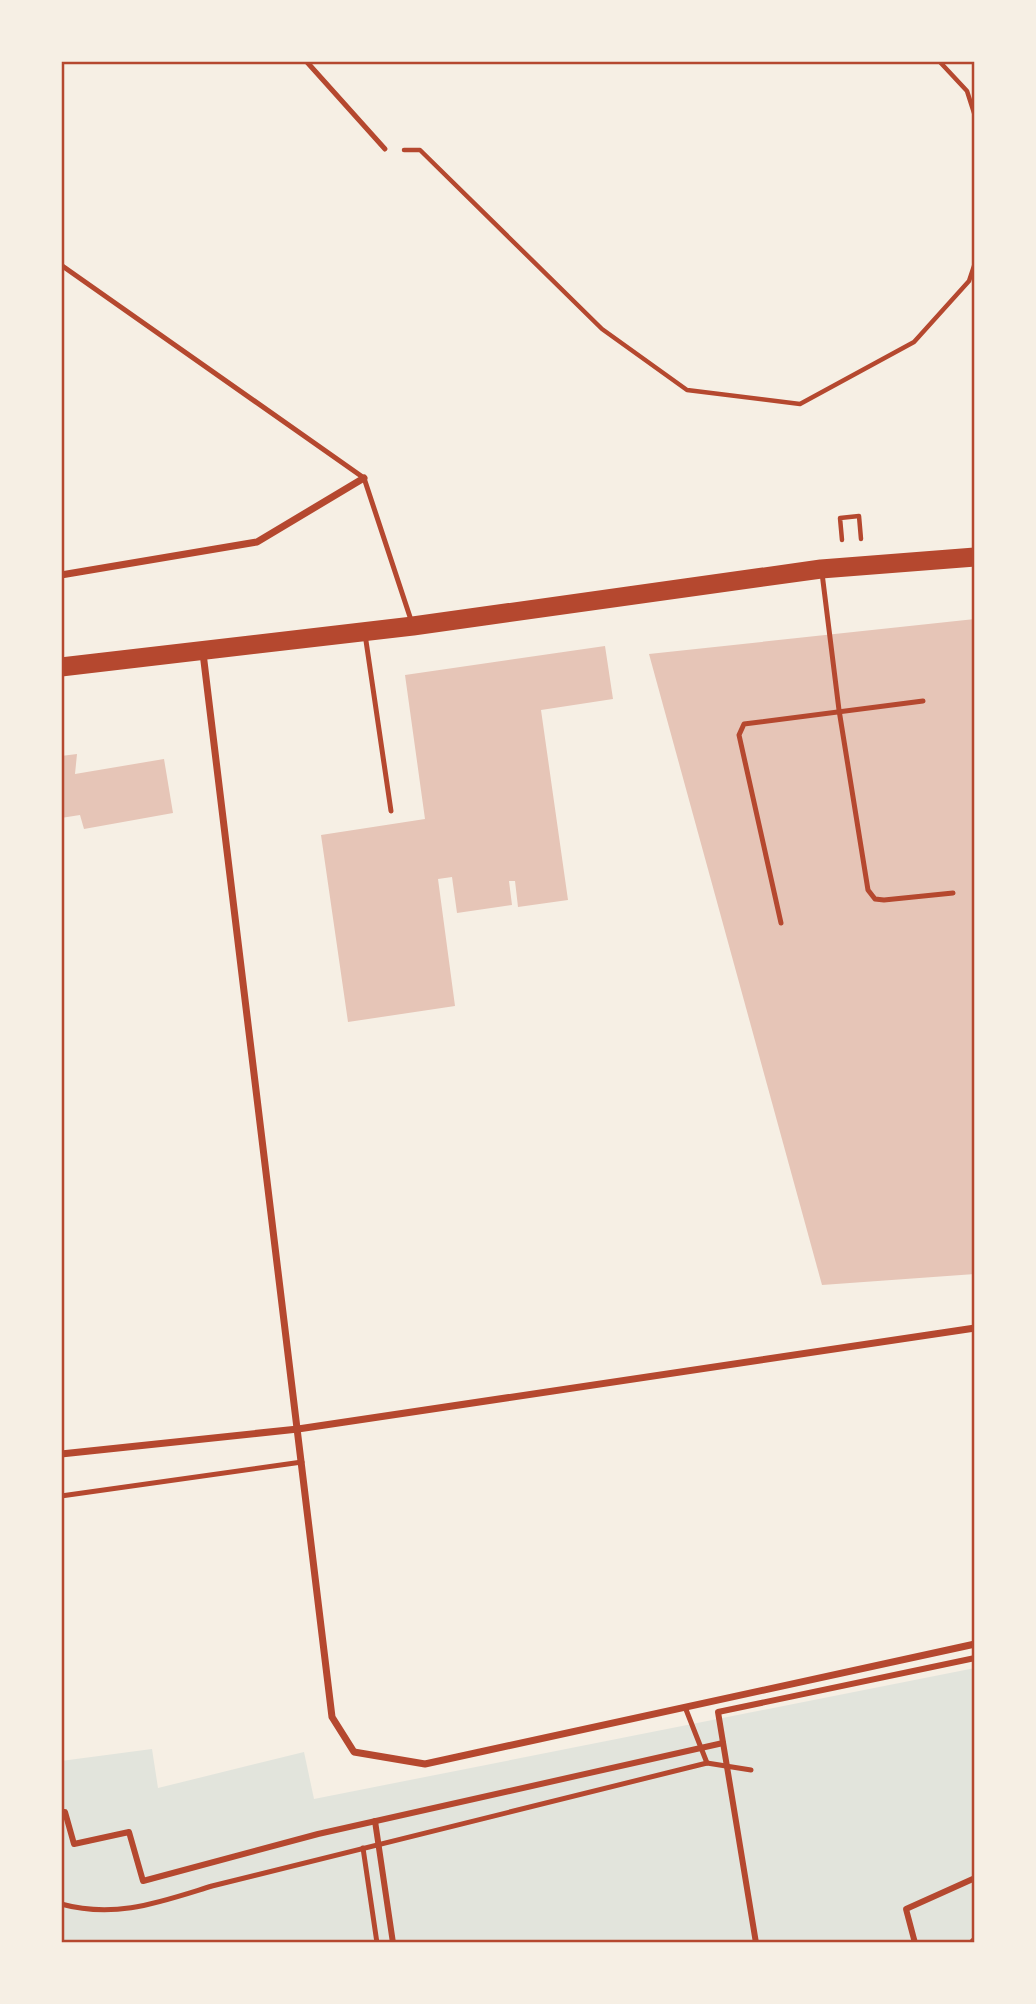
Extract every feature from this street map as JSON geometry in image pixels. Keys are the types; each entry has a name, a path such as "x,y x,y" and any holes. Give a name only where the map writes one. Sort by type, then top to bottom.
{"highway":[{"path":"61,667 413,626 821,569 975,557"}],"street":[{"path":"61,575 257,542 363,478"},
{"path":"202,649 332,1717 354,1752 425,1764 975,1644"},
{"path":"61,1454 298,1429 975,1328"},
{"path":"757,1943 719,1712 975,1658"},
{"path":"61,1812 65,1812 74,1844 129,1832 143,1881 375,1821 723,1743"},
{"path":"375,1821 393,1943"},
{"path":"915,1943 906,1909 975,1878"}],"lane":[{"path":"306,61 385,149"},
{"path":"61,265 363,478 413,626"},
{"path":"821,569 839,710 868,890 875,899 884,900 953,893"},
{"path":"365,631 391,811"},
{"path":"782,923 739,734 744,724 923,701"},
{"path":"61,1496 302,1462"},
{"path":"685,1707 707,1763"},
{"path":"61,1904 90,1912 143,1906 363,1848 707,1763 751,1769"},
{"path":"363,1848 377,1943"}],"path":[{"path":"939,61 967,92 975,116"},
{"path":"385,149 420,150 602,329 687,390 800,404 914,342 969,281 975,263"},
{"path":"845,567 840,518 859,516"}],"shaded area":[{"path":"975,1668 975,1943 61,1943 61,1761 152,1749 158,1788 304,1752 314,1799"}],"building":[{"path":"975,619 975,1274 822,1285 649,654"},
{"path":"605,646 613,699 541,710 568,900 518,907 515,881 509,881 512,905 457,913 452,877 438,879 455,1006 348,1022 321,835 425,819 405,675"},
{"path":"77,754 75,774 164,759 173,813 84,829 80,815 61,818 61,756"}]}
